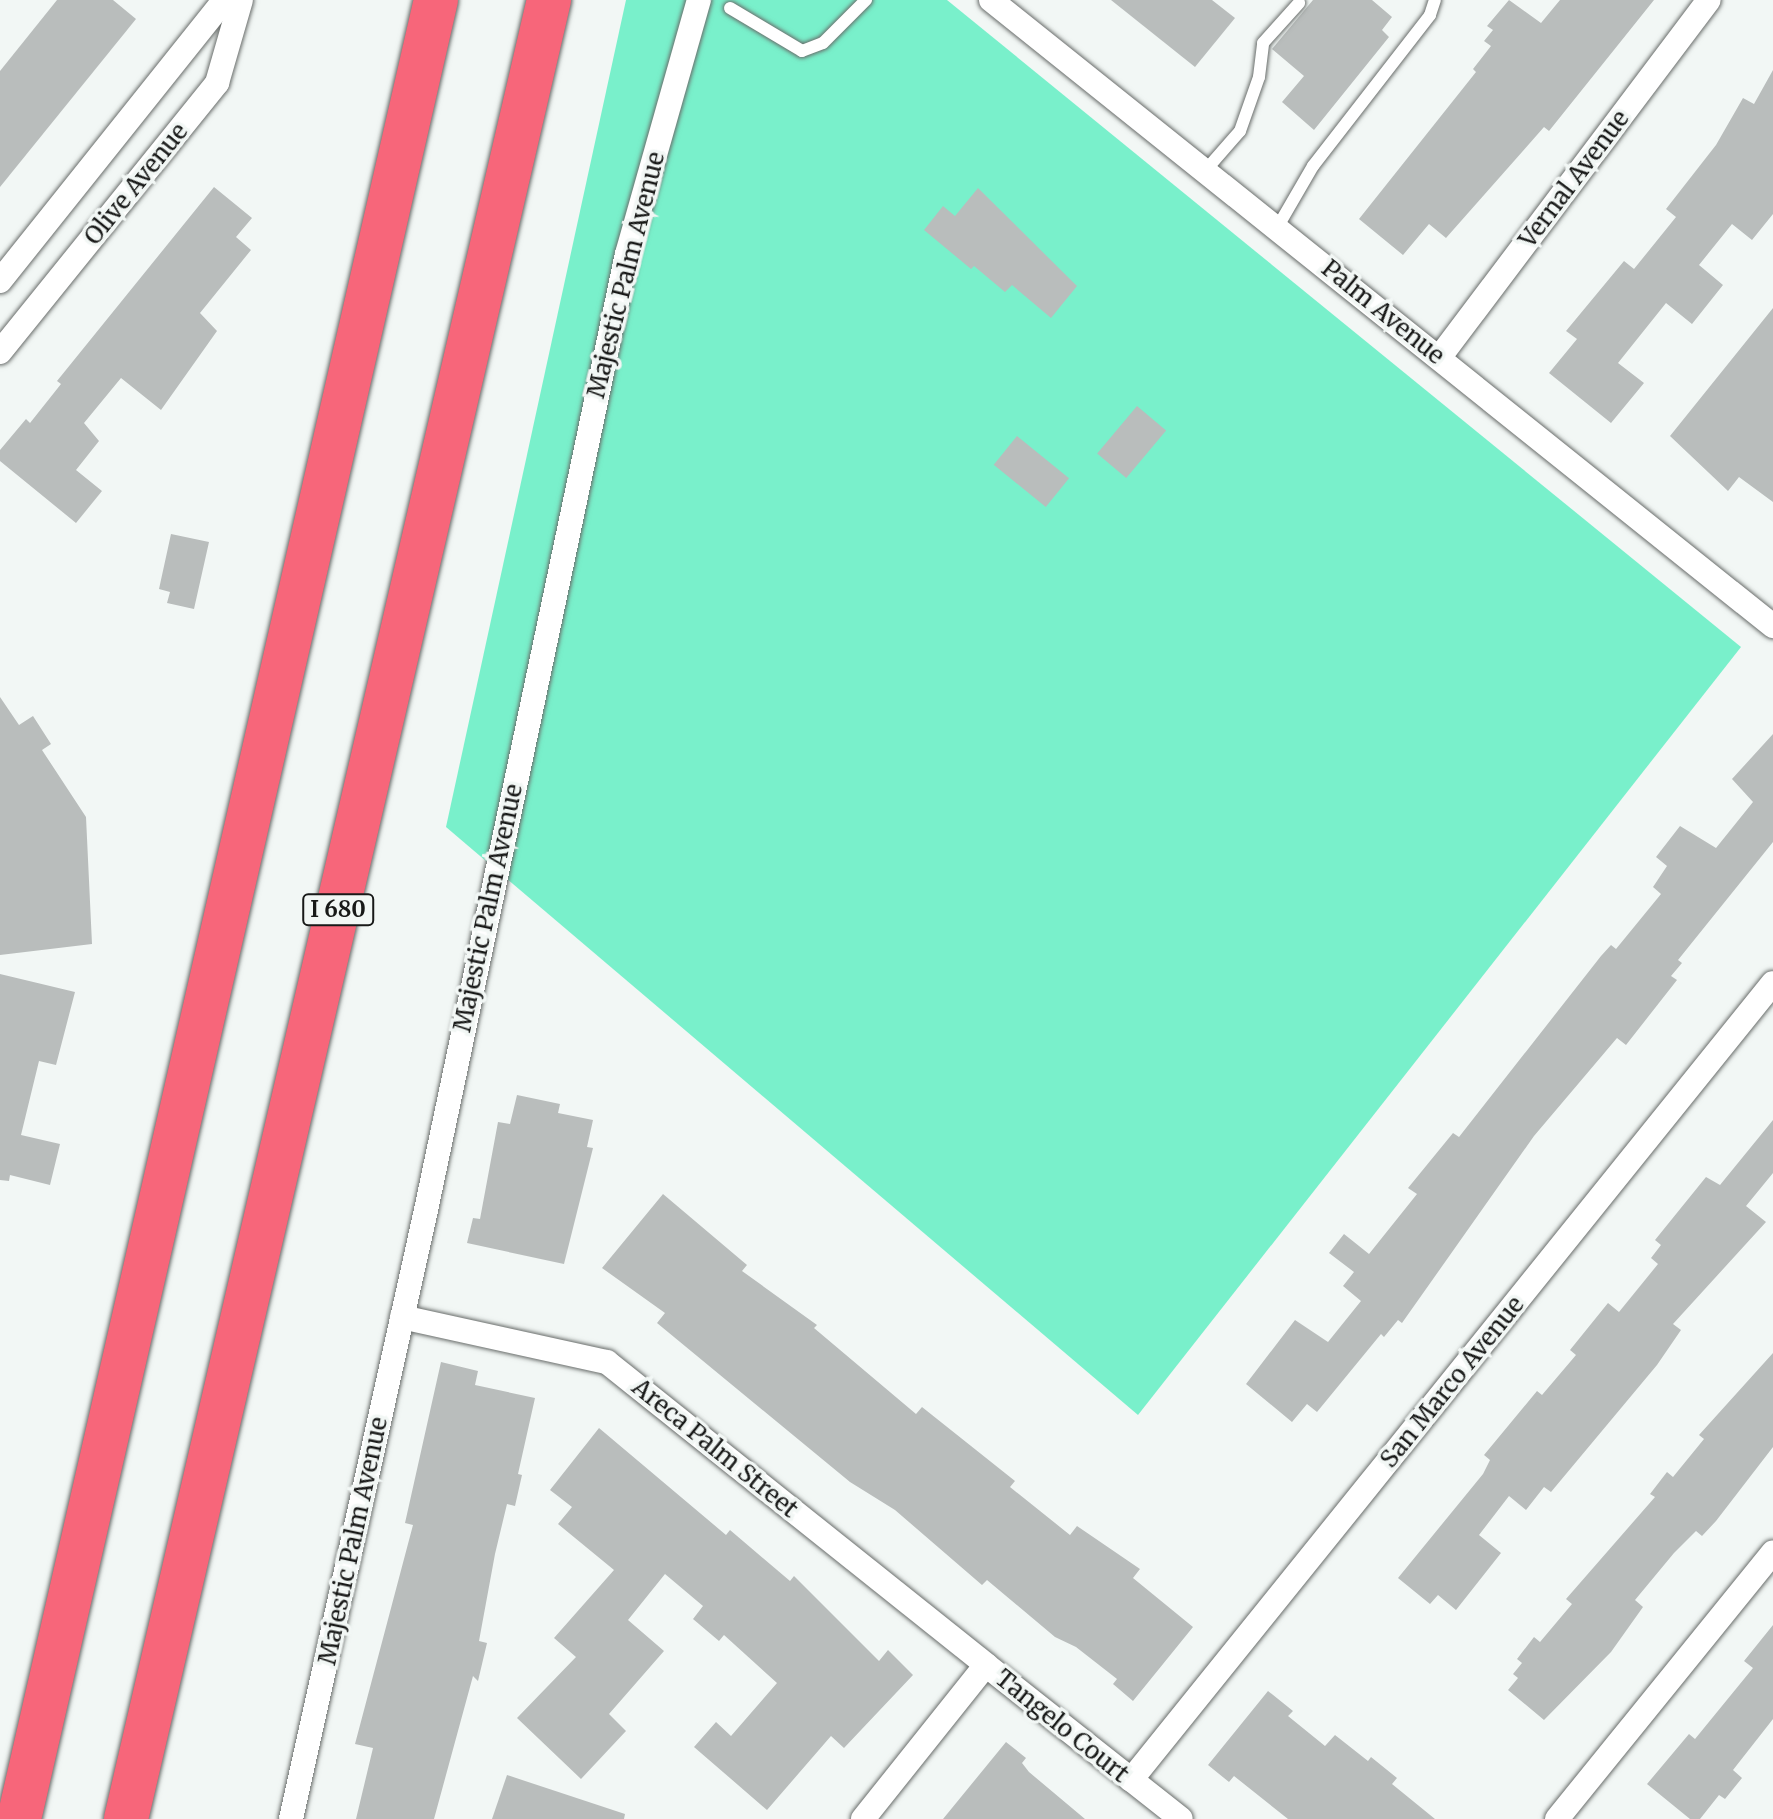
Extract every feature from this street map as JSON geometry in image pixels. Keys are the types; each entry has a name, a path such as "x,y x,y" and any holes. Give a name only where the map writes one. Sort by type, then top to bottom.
{"highway":[{"path":"19,1819 436,0"},
{"name":"I 680","path":"126,1819 549,0"}],"street":[{"name":"Olive Avenue","path":"0,281 224,0"},
{"name":"Olive Avenue","path":"0,352 217,83 241,0"},
{"name":"Majestic Palm Avenue","path":"291,1819 402,1317 627,254 699,0"},
{"name":"Palm Avenue","path":"991,0 1773,626"},
{"name":"Vernal Avenue","path":"1439,358 1709,0"},
{"name":"San Marco Avenue","path":"1131,1780 1773,983"},
{"name":"Areca Palm Street","path":"402,1317 607,1362 986,1665"},
{"path":"1557,1819 1773,1552"},
{"name":"Tangelo Court","path":"863,1819 986,1665 1181,1819"}],"lane":[{"path":"730,8 802,51 823,43 866,0"},
{"path":"1277,228 1313,166 1430,15 1435,0"},
{"path":"1205,171 1240,131 1259,77 1263,43 1299,3"}],"green space":[{"path":"626,0 947,0 1741,647 1138,1415 446,827"}],"building":[{"path":"57,0 113,0 136,19 0,187 0,71"},
{"path":"1111,0 1212,0 1235,18 1195,67"},
{"path":"1313,0 1372,0 1392,17 1382,30 1389,37 1314,130 1282,102 1304,76 1272,49"},
{"path":"1509,0 1541,23 1560,0 1654,0 1549,131 1544,127 1446,238 1429,224 1403,255 1359,219 1476,72 1473,69 1491,46 1484,41 1493,30 1487,26"},
{"path":"1773,70 1773,214 1752,240 1732,224 1699,265 1723,285 1692,324 1666,303 1618,363 1644,383 1611,423 1549,373 1577,339 1566,331 1624,261 1634,269 1676,217 1666,209 1716,145 1743,98 1754,104"},
{"path":"214,187 252,218 236,237 251,250 200,313 217,331 161,410 121,378 84,423 99,441 76,470 102,491 76,523 0,461 0,450 26,419 30,423 61,384 57,381"},
{"path":"978,188 1077,286 1051,318 1012,285 1005,292 974,266 971,269 924,230 943,206 955,216"},
{"path":"1773,308 1773,502 1739,477 1728,491 1670,436"},
{"path":"1137,406 1166,430 1126,478 1097,453"},
{"path":"1017,436 1069,478 1046,507 994,465"},
{"path":"171,534 209,542 194,609 167,603 170,592 159,589"},
{"path":"0,697 19,725 33,716 51,744 42,750 86,817 92,944 0,955"},
{"path":"1773,734 1773,842 1678,960 1682,963 1671,976 1677,980 1626,1045 1617,1038 1534,1136 1402,1323 1398,1320 1384,1337 1381,1334 1317,1412 1307,1404 1292,1422 1246,1384 1295,1320 1328,1342 1361,1301 1343,1286 1354,1272 1329,1253 1344,1234 1369,1254 1417,1194 1408,1188 1453,1133 1459,1137 1601,956 1611,945 1616,949 1661,894 1653,887 1667,866 1656,857 1680,826 1716,848 1753,802 1732,779"},
{"path":"0,974 75,992 56,1065 39,1061 21,1135 60,1144 50,1185 10,1175 9,1181 0,1180"},
{"path":"517,1095 560,1104 558,1113 593,1120 587,1147 593,1148 564,1264 467,1243 473,1218 480,1219 498,1122 510,1124"},
{"path":"1773,1120 1773,1173 1746,1206 1766,1222 1673,1324 1681,1330 1657,1365 1551,1492 1544,1487 1526,1510 1509,1496 1479,1535 1501,1553 1456,1610 1438,1595 1430,1604 1398,1578 1483,1474 1490,1460 1484,1455 1537,1391 1542,1395 1576,1355 1570,1350 1608,1303 1619,1312 1658,1264 1651,1258 1661,1245 1655,1240 1706,1177 1720,1185"},
{"path":"663,1194 747,1265 742,1271 817,1325 814,1328 916,1414 922,1407 1015,1481 1010,1487 1070,1535 1077,1526 1140,1569 1133,1578 1193,1627 1133,1701 1113,1684 1117,1679 1076,1647 1055,1637 987,1580 982,1585 895,1510 850,1482 657,1323 665,1313 602,1268"},
{"path":"1773,1353 1773,1447 1702,1536 1696,1531 1674,1553 1635,1600 1643,1607 1611,1652 1544,1720 1508,1690 1518,1678 1513,1674 1522,1663 1517,1659 1534,1637 1540,1642 1572,1604 1566,1599 1655,1497 1650,1494 1667,1472 1673,1477 1704,1439 1699,1435"},
{"path":"441,1362 478,1371 475,1385 535,1398 518,1474 522,1475 515,1506 507,1504 495,1554 479,1641 487,1643 478,1681 473,1676 434,1819 356,1819 373,1748 355,1744 413,1525 405,1523"},
{"path":"599,1428 726,1535 730,1530 790,1581 794,1576 879,1661 888,1650 913,1675 844,1748 831,1736 767,1810 694,1747 716,1722 731,1736 777,1683 724,1635 719,1641 693,1619 703,1606 665,1574 628,1620 664,1651 609,1714 626,1731 581,1779 517,1718 576,1657 554,1638 614,1570 558,1524 572,1507 550,1490"},
{"path":"1773,1625 1773,1719 1733,1770 1742,1778 1725,1799 1719,1795 1700,1819 1690,1819 1647,1784 1689,1734 1695,1739 1753,1668 1744,1661"},
{"path":"1268,1691 1293,1711 1288,1716 1325,1746 1335,1735 1368,1761 1371,1757 1397,1778 1392,1784 1435,1819 1288,1819 1234,1776 1229,1782 1208,1765"},
{"path":"1006,1742 1026,1758 1022,1763 1029,1772 1085,1819 943,1819"},
{"path":"507,1775 625,1814 624,1819 492,1819"}]}
